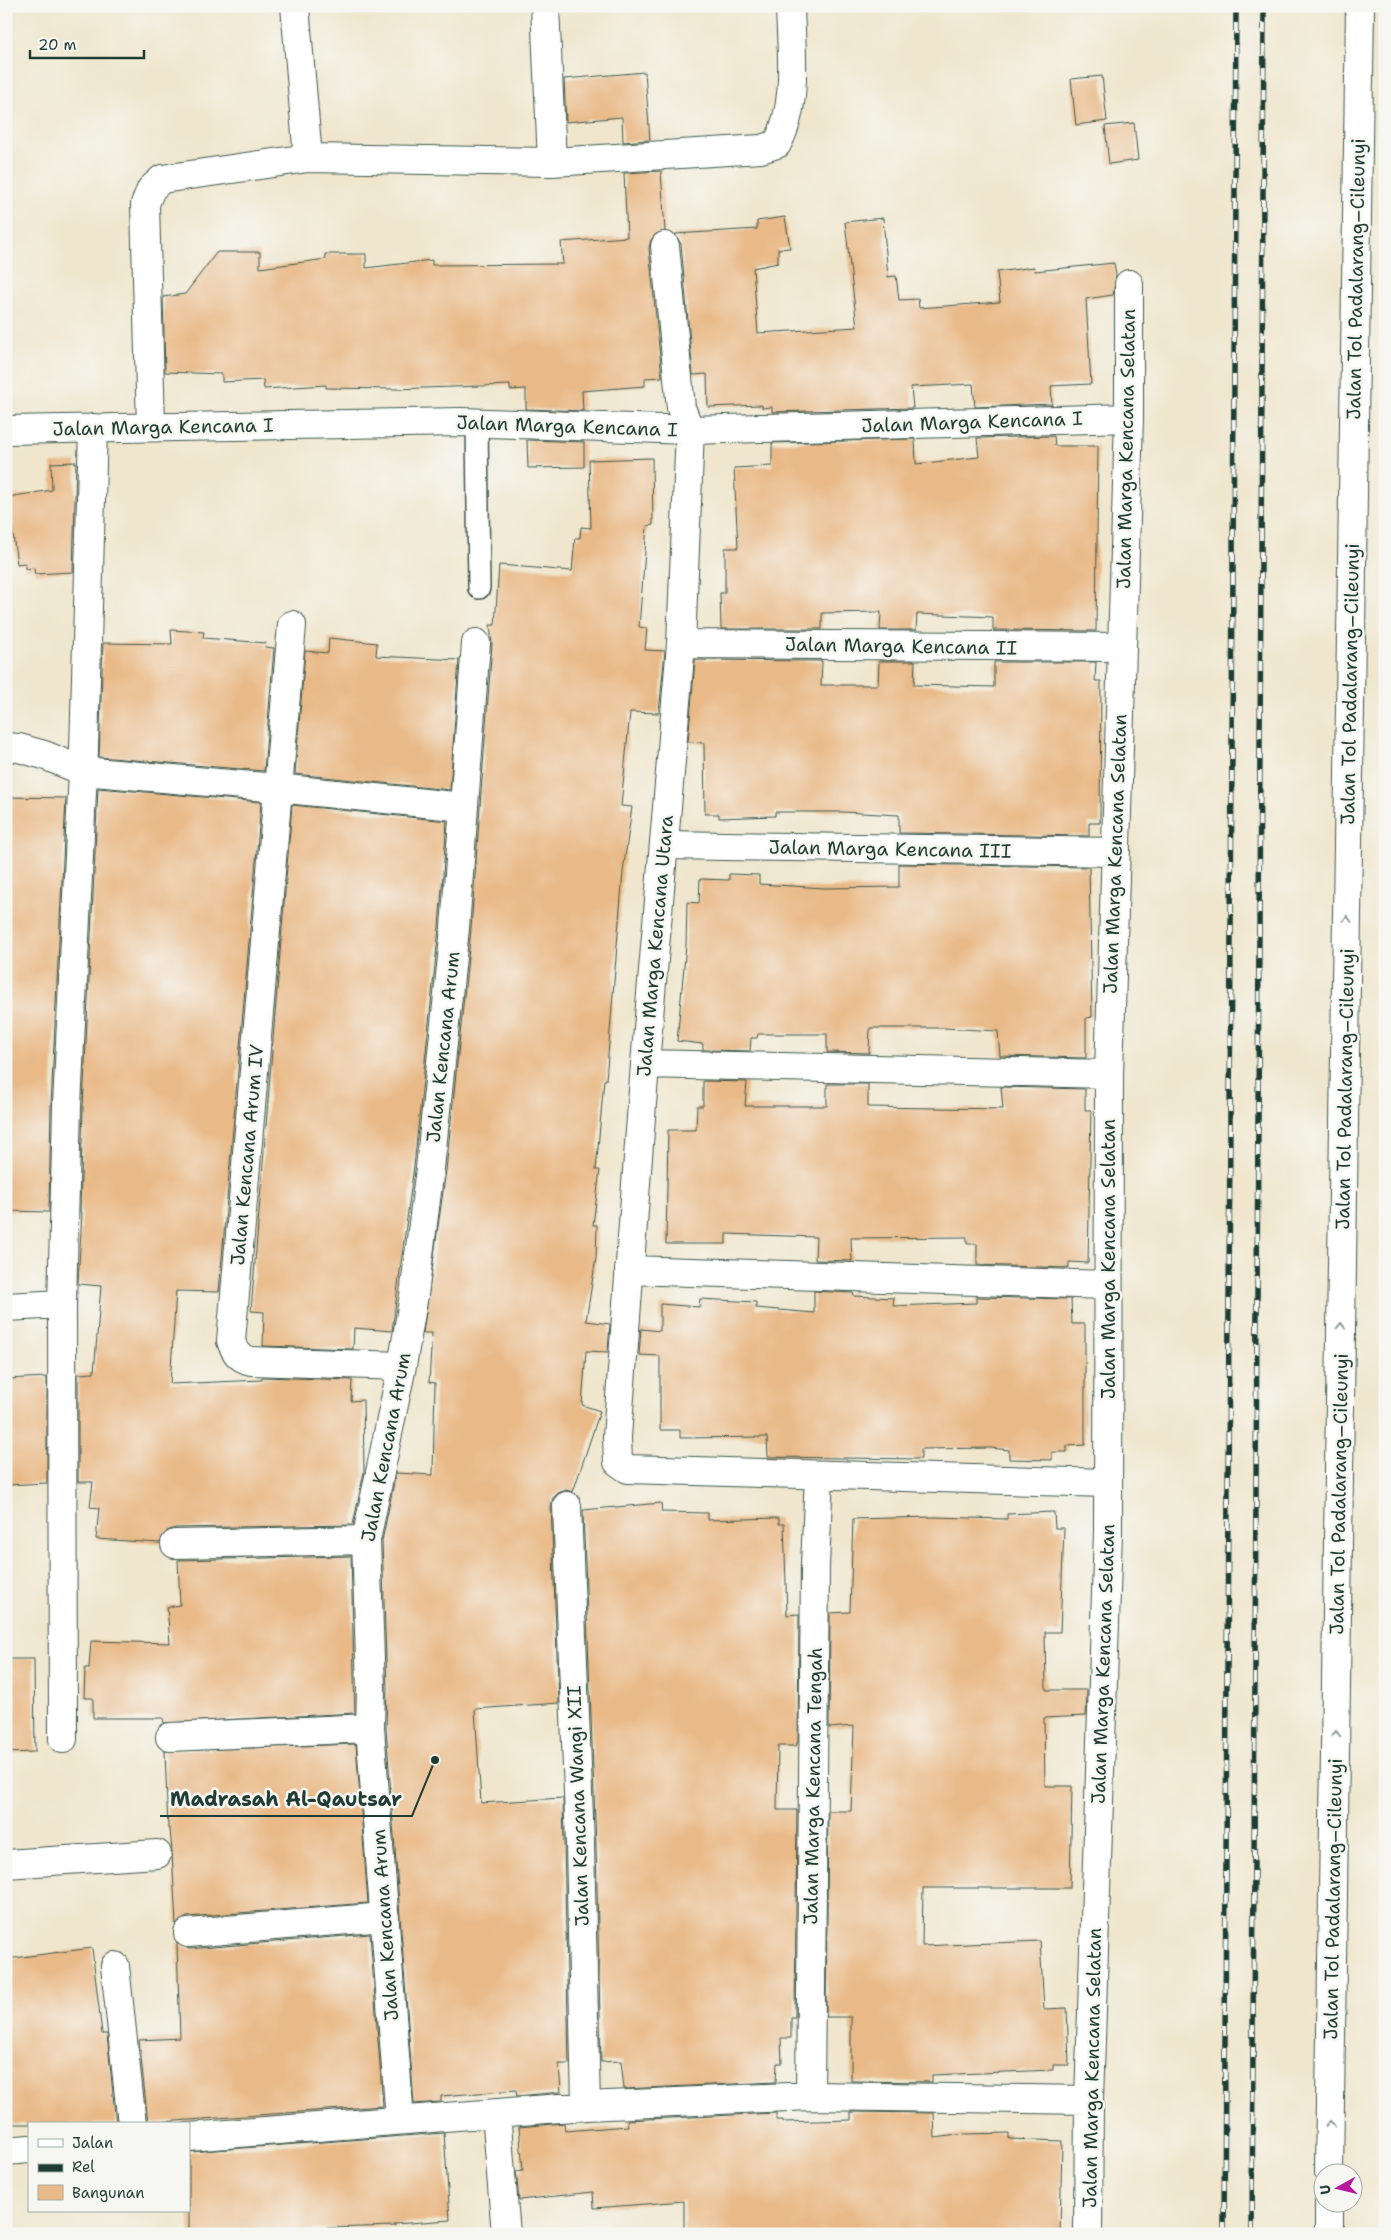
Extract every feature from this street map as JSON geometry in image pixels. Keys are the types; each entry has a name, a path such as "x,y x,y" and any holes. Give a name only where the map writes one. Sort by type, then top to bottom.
{"main road":[{"path":"295,6 308,158"},
{"path":"544,6 552,162"},
{"path":"151,427 145,204 151,189 162,179 308,158 552,162 761,149 777,144 785,130 792,81 790,6"},
{"name":"Jalan Tol Padalarang–Cileunyi","path":"1330,2162 1360,6"},
{"path":"664,246 681,408 690,430"},
{"name":"Jalan Marga Kencana Selatan","path":"1088,2234 1089,2100 1108,1483 1109,1074 1129,418 1129,284"},
{"name":"Jalan Marga Kencana I","path":"6,430 477,422 690,430 1129,418"},
{"path":"63,1739 62,1304 67,1106 83,771 93,428"},
{"name":"Jalan Marga Kencana Utara","path":"690,430 681,644 665,845 644,1064 617,1437 618,1462 628,1469 820,1476"},
{"name":"Jalan Kencana Arum IV","path":"292,625 231,1341 242,1359 251,1361 402,1366"},
{"name":"Jalan Kencana Arum","path":"400,2120 370,1728 371,1689 366,1540 402,1366 414,1295 430,1168 455,928 476,643"},
{"name":"Jalan Marga Kencana II","path":"681,644 1121,647"},
{"path":"6,747 19,748 44,755 83,771 464,807"},
{"name":"Jalan Marga Kencana III","path":"665,845 1116,852"},
{"path":"644,1064 1109,1074"},
{"path":"629,1270 1108,1285"},
{"path":"6,1307 62,1304"},
{"path":"820,1476 1108,1483"},
{"name":"Jalan Marga Kencana Tengah","path":"810,2096 815,1566 820,1476"},
{"name":"Jalan Kencana Wangi XII","path":"567,1506 580,1845 586,2106"},
{"path":"174,1544 366,1540"},
{"path":"170,1737 370,1728"},
{"path":"6,1864 157,1854"},
{"path":"188,1933 385,1917"},
{"path":"115,1966 132,2122"},
{"path":"190,2137 586,2106 810,2096 1089,2100"},
{"path":"496,2112 506,2234"},
{"path":"6,2151 28,2150"},
{"path":"1329,2212 1329,2234"}],"lane":[{"path":"477,422 479,588"}],"building":[{"path":"645,72 650,140 623,142 622,117 566,122 564,79"},
{"path":"1102,76 1107,121 1076,125 1071,79"},
{"path":"1134,123 1138,160 1109,164 1105,126"},
{"path":"661,171 665,231 656,234 651,240 649,248 662,377 645,378 645,386 582,391 583,411 526,409 526,389 510,390 510,385 395,389 326,388 326,385 264,389 263,380 222,382 222,374 165,372 163,297 185,294 217,252 260,252 260,268 326,259 325,254 366,254 366,268 432,260 432,265 563,264 561,242 627,237 624,173"},
{"path":"785,217 790,248 778,249 778,263 753,268 758,333 857,327 845,222 883,218 888,277 896,276 899,300 918,299 919,308 1000,302 997,272 1034,267 1035,271 1114,263 1116,275 1113,295 1086,299 1091,384 1051,386 1052,404 975,407 973,384 911,387 913,408 772,412 772,407 762,408 762,405 708,407 707,374 693,375 681,244 675,234 757,229 757,221"},
{"path":"1054,436 1055,446 1098,446 1096,631 993,630 993,617 917,614 916,630 880,630 881,612 822,613 822,629 721,629 720,593 725,593 725,548 738,548 734,468 772,466 772,443 915,439 916,464 979,457 977,438"},
{"path":"527,440 584,442 584,467 528,468"},
{"path":"652,458 653,525 647,526 639,627 647,628 645,650 665,651 659,713 630,712 621,806 632,807 623,872 606,1080 604,1080 596,1170 600,1170 593,1225 597,1225 596,1258 586,1321 610,1324 608,1352 586,1351 582,1405 600,1411 573,1492 566,1490 558,1493 553,1498 551,1506 559,1703 475,1709 481,1803 563,1798 569,2064 559,2064 561,2092 517,2096 516,2090 441,2096 441,2102 414,2104 386,1728 387,1688 382,1541 396,1473 433,1475 435,1383 429,1382 432,1333 423,1333 446,1170 471,929 492,644 490,625 495,625 499,565 572,571 575,538 580,538 581,527 591,528 589,460"},
{"path":"76,462 73,572 35,574 34,568 25,569 25,563 17,564 8,497 52,490 51,463"},
{"path":"171,630 204,632 203,638 266,643 265,647 274,648 264,771 99,757 103,643 172,644"},
{"path":"329,638 377,643 376,656 459,660 450,790 295,774 305,651 328,653"},
{"path":"695,660 822,661 821,685 878,685 879,661 915,661 914,685 994,687 994,662 1096,662 1095,681 1101,681 1100,823 1089,823 1089,836 899,833 899,815 843,812 775,812 775,816 719,818 719,814 705,814 704,743 688,742"},
{"path":"98,788 261,802 219,1292 176,1291 170,1384 262,1380 262,1377 352,1380 351,1401 363,1400 364,1472 353,1525 175,1528 167,1531 160,1543 96,1539 99,1508 90,1507 93,1482 78,1482 78,1374 94,1373 101,1286 78,1284 82,1212 80,1212 83,1107"},
{"path":"6,797 66,798 51,1105 49,1212 6,1211"},
{"path":"292,805 447,821 439,927 414,1166 392,1331 354,1328 353,1349 263,1346 264,1312 251,1311"},
{"path":"899,864 1089,867 1092,1017 1086,1018 1086,1058 1000,1056 998,1031 944,1028 870,1028 869,1053 827,1052 827,1034 758,1034 757,1038 751,1038 750,1051 703,1050 703,1044 677,1041 686,945 687,902 699,903 700,879 729,880 729,874 759,875 759,884 824,888 899,887"},
{"path":"703,1081 747,1082 745,1106 827,1106 827,1084 868,1084 868,1107 1003,1109 1001,1087 1085,1089 1085,1110 1091,1110 1088,1263 1069,1262 1069,1268 977,1265 977,1244 967,1244 967,1237 851,1238 852,1261 815,1260 816,1237 726,1234 726,1244 666,1244 668,1130 696,1130 697,1106 703,1106"},
{"path":"814,1291 894,1298 893,1306 976,1303 976,1297 1071,1299 1072,1324 1085,1324 1085,1445 1067,1446 1067,1452 1052,1452 1052,1460 1009,1459 1009,1450 991,1448 921,1449 921,1459 768,1457 767,1437 680,1438 680,1430 660,1430 660,1356 639,1355 641,1329 660,1331 660,1304 699,1307 700,1299 756,1302 756,1308 814,1313"},
{"path":"47,1377 47,1483 6,1485 6,1379"},
{"path":"661,1503 662,1512 708,1513 708,1520 779,1518 779,1524 784,1524 787,1615 799,1614 798,1741 796,1746 778,1746 777,1810 797,1810 795,2017 791,2017 791,2038 781,2038 782,2063 777,2063 776,2082 624,2089 621,2061 601,2062 596,1845 583,1510"},
{"path":"1054,1512 1055,1528 1064,1528 1060,1632 1045,1632 1046,1690 1087,1690 1086,1716 1044,1718 1045,1786 1072,1786 1070,1888 923,1888 922,1946 1040,1941 1044,2009 1067,2008 1069,2065 1053,2065 1053,2070 932,2075 932,2082 851,2081 851,2017 826,2017 828,1811 851,1811 854,1726 829,1728 830,1613 850,1612 853,1519 934,1517 1007,1519 1007,1514"},
{"path":"351,1556 355,1713 164,1723 163,1718 93,1718 93,1698 84,1698 85,1668 89,1668 91,1641 170,1643 167,1607 180,1605 178,1560"},
{"path":"6,1659 34,1659 35,1752 6,1753"},
{"path":"356,1744 368,1903 187,1917 176,1924 172,1852 170,1829 168,1829 165,1751"},
{"path":"370,1934 383,2106 148,2122 139,2040 180,2038 177,1943 189,1949"},
{"path":"92,1948 102,2034 107,2034 116,2122 28,2122 28,2124 6,2124 6,1959"},
{"path":"851,2112 934,2113 935,2138 965,2134 1009,2133 1009,2139 1062,2141 1060,2234 684,2234 684,2201 594,2208 593,2192 519,2200 516,2171 523,2170 519,2127 564,2123 565,2131 628,2126 627,2120 776,2113 776,2120 783,2120 783,2122 851,2120"},
{"path":"444,2133 450,2220 395,2224 395,2226 329,2228 272,2234 189,2234 190,2152"}],"railway":[{"path":"1224,2234 1236,6"},
{"path":"1252,2234 1264,6"}],"place":[{"name":"Madrasah Al-Qautsar","path":"435,1760"}]}
